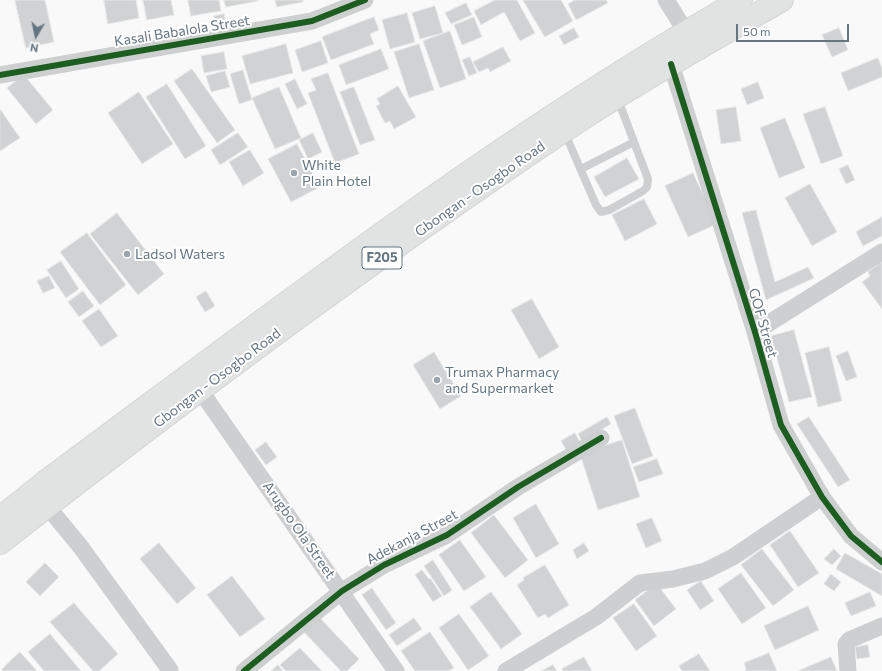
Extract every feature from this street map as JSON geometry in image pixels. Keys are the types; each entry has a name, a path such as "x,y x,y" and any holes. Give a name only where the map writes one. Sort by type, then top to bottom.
{"main road":[{"name":"Gbongan - Osogbo Road","path":"0,543 200,390 239,350 450,185 546,119 686,32 741,0"},
{"name":"Gbongan - Osogbo Road","path":"0,518 52,477 239,350 335,291 564,130 671,64 782,0"}],"street":[{"name":"Kasali Babalola Street","path":"0,75 312,21 365,0"},
{"path":"666,0 686,32"},
{"name":"GOF Street","path":"671,64 755,332 781,425 822,497 851,536 882,562"},
{"path":"755,332 882,252"},
{"name":"Arugbo Ola Street","path":"200,390 342,591 396,671"},
{"name":"Adekanja Street","path":"244,671 342,591 384,565 447,535 518,487 601,438"},
{"path":"506,671 596,617 640,584 673,579 705,571 733,557 822,497"},
{"path":"47,506 80,546 170,670"},
{"path":"848,671 846,644 849,640 882,626"}],"lane":[{"path":"564,130 601,212 609,210 647,188 648,179 617,97"},
{"path":"581,169 634,142"}],"building":[{"path":"15,0 45,0 54,42 26,48"},
{"path":"104,0 136,0 139,18 108,24"},
{"path":"143,0 171,0 174,15 147,20"},
{"path":"188,0 219,0 221,11 191,16"},
{"path":"224,0 258,0 258,1 226,7"},
{"path":"275,0 303,0 303,2 277,7"},
{"path":"495,0 517,0 535,33 520,41 504,12 481,25 474,11"},
{"path":"523,0 561,0 573,21 545,37"},
{"path":"575,0 606,0 608,3 576,20 568,4"},
{"path":"466,3 472,15 451,24 445,13"},
{"path":"435,6 443,33 420,39 412,13"},
{"path":"407,13 415,42 390,49 382,20"},
{"path":"224,14 227,29 217,31 214,16"},
{"path":"374,17 379,30 370,34 374,44 331,60 322,37"},
{"path":"474,17 482,37 462,45 454,25"},
{"path":"574,28 579,37 564,45 559,36"},
{"path":"839,28 848,50 832,57 822,35"},
{"path":"450,31 466,79 440,88 423,41"},
{"path":"321,41 328,63 302,72 295,50"},
{"path":"286,44 293,73 250,84 242,56"},
{"path":"419,44 434,90 409,98 394,52"},
{"path":"503,47 511,61 490,72 488,68 479,72 473,62"},
{"path":"381,49 389,69 346,85 339,65"},
{"path":"224,52 227,69 204,73 201,56"},
{"path":"470,57 477,73 469,76 462,60"},
{"path":"878,58 882,68 882,77 848,91 841,73"},
{"path":"192,69 235,130 217,143 174,81"},
{"path":"243,70 252,100 239,104 230,74"},
{"path":"225,71 230,87 211,92 206,76"},
{"path":"328,73 359,154 335,163 308,93 316,90 311,79"},
{"path":"24,75 53,110 36,124 7,88"},
{"path":"295,79 307,104 297,109 285,84"},
{"path":"758,82 764,98 747,105 741,89"},
{"path":"167,84 206,146 185,159 146,97"},
{"path":"398,86 416,117 394,129 390,121 385,123 376,106 380,104 377,99"},
{"path":"279,87 301,138 275,149 252,98"},
{"path":"354,87 375,140 360,145 340,92"},
{"path":"139,92 173,144 142,164 108,113"},
{"path":"736,107 741,141 721,144 716,110"},
{"path":"825,107 843,156 821,164 803,114"},
{"path":"0,109 20,138 0,151"},
{"path":"785,118 805,168 779,178 760,128"},
{"path":"238,133 248,147 220,165 211,150"},
{"path":"313,133 322,152 308,159 299,140"},
{"name":"White Plain Hotel","path":"297,144 320,187 291,202 268,159"},
{"path":"250,150 264,173 243,186 229,162"},
{"path":"627,158 639,179 605,197 594,177"},
{"path":"848,165 855,180 846,184 839,169"},
{"path":"693,173 717,224 688,237 665,186"},
{"path":"810,184 837,232 812,246 785,198"},
{"path":"644,199 657,224 625,241 612,215"},
{"path":"756,210 775,282 808,267 814,278 766,300 742,213"},
{"name":"Ladsol Waters","path":"117,213 164,274 138,295 90,234"},
{"path":"882,217 882,236 863,246 856,232"},
{"path":"87,233 126,285 100,305 60,252"},
{"path":"61,261 79,289 66,298 47,270"},
{"path":"882,262 882,309 862,282 870,276 868,272"},
{"path":"49,276 55,288 43,293 37,281"},
{"path":"83,291 94,306 79,317 68,302"},
{"path":"206,291 215,306 205,312 196,297"},
{"path":"532,299 559,347 539,359 511,310"},
{"path":"99,309 118,336 101,347 82,321"},
{"path":"794,330 812,397 789,402 771,336"},
{"path":"829,347 842,401 818,407 805,353"},
{"path":"848,351 857,377 846,381 836,356"},
{"name":"Trumax Pharmacy and Supermarket","path":"434,352 461,396 440,409 413,365"},
{"path":"635,408 653,456 632,464 614,416"},
{"path":"607,417 611,424 582,441 578,434"},
{"path":"809,417 850,480 838,487 797,424"},
{"path":"575,433 580,442 566,450 561,441"},
{"path":"622,440 640,497 598,510 580,454"},
{"path":"266,442 277,457 266,465 255,450"},
{"path":"657,459 663,474 639,482 633,467"},
{"path":"536,504 559,544 536,558 513,518"},
{"path":"494,515 528,560 505,578 471,533"},
{"path":"652,518 662,541 646,548 636,524"},
{"path":"790,531 819,573 798,587 770,545"},
{"path":"460,540 486,577 464,591 439,555"},
{"path":"159,543 196,588 177,604 140,559"},
{"path":"584,543 589,551 577,559 573,550"},
{"path":"762,549 794,590 773,606 741,565"},
{"path":"834,549 841,556 832,565 824,559"},
{"path":"845,553 882,574 882,596 836,569"},
{"path":"433,560 452,590 444,596 424,566"},
{"path":"45,563 59,577 40,596 26,582"},
{"path":"545,565 569,605 548,618 545,614 538,618 517,585 524,580 523,578"},
{"path":"422,570 429,579 430,578 442,596 433,602 415,575"},
{"path":"741,573 766,608 742,624 718,589"},
{"path":"831,574 841,582 834,591 824,584"},
{"path":"232,576 265,619 240,637 207,595"},
{"path":"701,581 714,601 700,610 687,590"},
{"path":"657,584 676,609 654,626 635,600"},
{"path":"372,588 396,623 386,630 362,595"},
{"path":"491,592 522,634 501,649 470,607"},
{"path":"870,592 876,606 851,616 845,603"},
{"path":"74,603 118,654 99,671 93,671 50,622"},
{"path":"634,604 657,636 636,651 613,618"},
{"path":"808,606 819,630 775,650 764,626"},
{"path":"459,614 489,656 468,670 439,628"},
{"path":"318,616 359,659 347,671 341,671 302,630"},
{"path":"414,618 422,629 397,646 389,635"},
{"path":"430,632 454,668 448,671 415,671 401,651"},
{"path":"50,634 81,671 44,671 28,652"},
{"path":"868,645 870,657 857,659 855,647"},
{"path":"300,648 322,671 286,671 280,665"},
{"path":"20,652 37,671 3,671 2,669"},
{"path":"769,653 777,671 745,671 746,669 744,663"},
{"path":"699,654 710,671 682,671 679,666"},
{"path":"584,657 592,671 563,671 562,669"},
{"path":"831,657 837,671 798,671"},
{"path":"278,665 283,671 271,671"},
{"path":"553,665 557,671 541,671"}],"cycle path":[{"path":"0,75 312,21 365,0"},
{"path":"671,64 755,332 781,425 822,497 851,536 882,562"},
{"path":"244,671 342,591 384,565 447,535 518,487 601,438"}],"place":[{"name":"White Plain Hotel","path":"294,173"},
{"name":"Ladsol Waters","path":"127,254"},
{"name":"Trumax Pharmacy and Supermarket","path":"437,380"}]}
